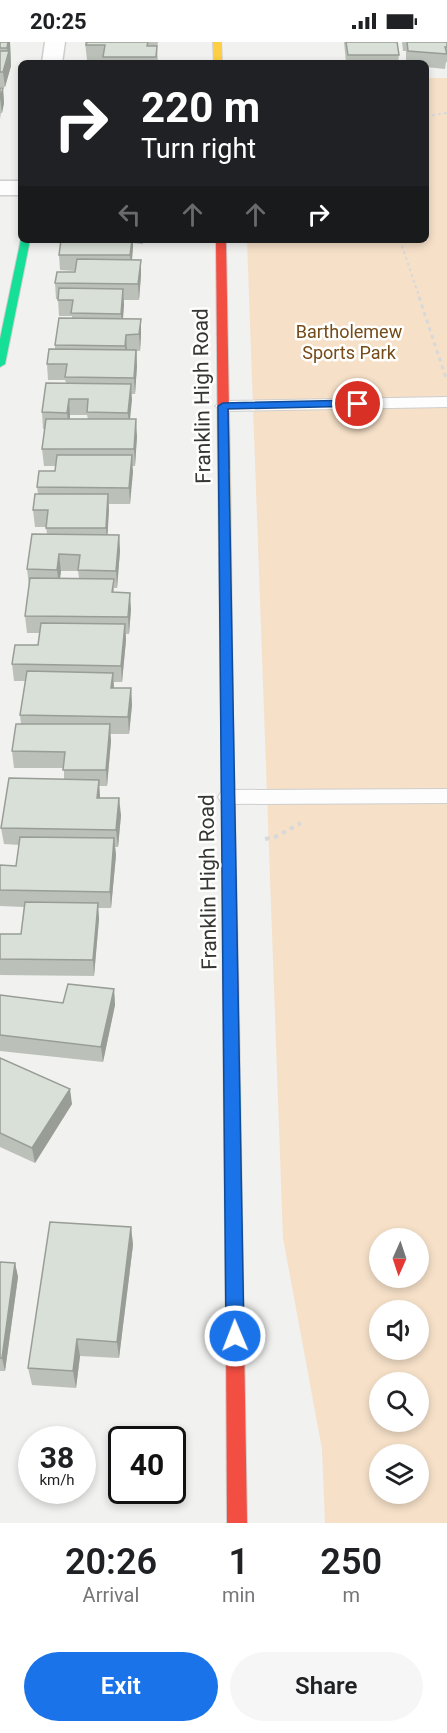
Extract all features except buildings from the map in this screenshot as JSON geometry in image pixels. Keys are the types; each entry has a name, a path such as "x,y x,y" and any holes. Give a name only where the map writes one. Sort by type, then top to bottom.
{"street":[{"path":"52,60 55,42"},
{"path":"217,42 218,60"},
{"path":"0,188 18,188"},
{"path":"0,364 23,243"},
{"name":"Franklin High Road","path":"221,243 237,1523"}],"lane":[{"path":"223,406 447,402"},
{"path":"228,796 447,796"}],"path":[{"path":"429,116 447,113"},
{"path":"401,243 447,381"}],"green space":[{"name":"Bartholemew Sports Park","path":"429,78 447,78 447,1523 325,1523 322,1449 283,1238 247,243 429,243"}],"traffic: fast":[{"path":"0,364 24,243"},
{"path":"231,1016 235,1338"}],"traffic: slow":[{"path":"217,42 218,60"},
{"path":"224,469 227,716"}],"traffic: jam":[{"path":"221,243 224,469"},
{"path":"227,716 231,1016"},
{"path":"235,1338 237,1523"}],"route":[{"path":"235,1336 223,406 358,404"}]}
